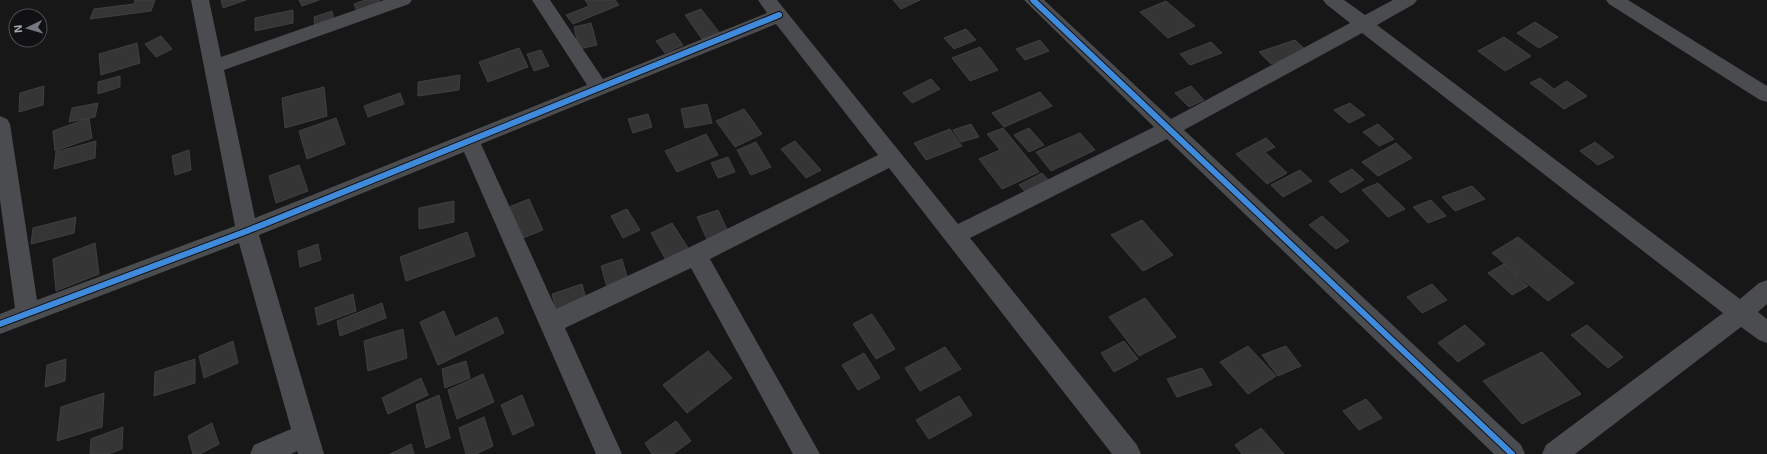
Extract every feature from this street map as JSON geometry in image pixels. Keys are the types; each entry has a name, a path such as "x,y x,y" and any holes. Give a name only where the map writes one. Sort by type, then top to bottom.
{"street":[{"path":"200,0 247,231 308,444 263,454"},
{"path":"213,67 400,0"},
{"path":"540,0 599,88"},
{"path":"1332,0 1767,333"},
{"path":"954,236 1169,129 1408,0"},
{"path":"1615,0 1767,95"},
{"path":"1045,3 1169,129 1512,454"},
{"path":"0,324 247,231 599,88 773,8 1128,454"},
{"path":"1,132 27,314"},
{"path":"469,140 609,454"},
{"path":"551,323 696,256 892,157"},
{"path":"696,256 807,454"},
{"path":"1555,454 1741,313 1767,290"}],"building":[{"path":"135,0 155,0 151,11 90,19 94,9 134,4"},
{"path":"221,0 246,0 223,8"},
{"path":"299,0 319,0 302,6"},
{"path":"365,0 379,0 382,6 358,14 354,4"},
{"path":"585,0 615,0 619,5 573,24 566,15 589,6"},
{"path":"893,0 920,0 901,9"},
{"path":"1166,1 1195,26 1168,38 1140,12"},
{"path":"701,9 719,32 702,39 685,15"},
{"path":"293,10 293,23 255,31 255,18"},
{"path":"332,11 335,24 315,29 314,17"},
{"path":"1535,22 1558,37 1539,48 1517,33"},
{"path":"591,23 597,45 579,49 574,27"},
{"path":"966,29 976,40 954,49 944,38"},
{"path":"674,33 683,45 665,53 656,41"},
{"path":"161,36 172,49 156,57 145,44"},
{"path":"1504,37 1531,56 1505,71 1478,51"},
{"path":"1040,40 1049,51 1025,60 1016,49"},
{"path":"1295,40 1307,51 1271,64 1259,52"},
{"path":"1211,42 1222,53 1190,65 1180,54"},
{"path":"137,43 140,63 101,75 99,54"},
{"path":"980,47 998,70 970,81 952,58"},
{"path":"519,48 528,67 488,82 479,62"},
{"path":"541,50 549,66 534,71 527,54"},
{"path":"460,75 459,90 418,96 418,82"},
{"path":"120,76 120,87 98,94 98,82"},
{"path":"1540,78 1554,89 1567,81 1587,96 1564,109 1530,83"},
{"path":"931,79 940,89 912,103 903,93"},
{"path":"44,86 43,105 19,112 20,93"},
{"path":"1191,86 1204,100 1189,107 1175,93"},
{"path":"324,87 327,116 285,128 282,98"},
{"path":"1040,92 1052,106 1004,127 992,113"},
{"path":"400,93 404,104 368,117 364,106"},
{"path":"98,103 95,117 69,122 72,108"},
{"path":"1350,103 1365,115 1349,123 1334,110"},
{"path":"707,104 712,123 685,128 681,109"},
{"path":"744,109 762,134 735,147 716,121"},
{"path":"648,114 652,127 633,133 628,119"},
{"path":"89,118 92,138 55,151 53,131"},
{"path":"336,118 345,144 307,159 299,131"},
{"path":"971,124 979,137 961,142 953,130"},
{"path":"1378,124 1394,139 1379,146 1363,132"},
{"path":"1003,128 1039,172 1002,189 979,159 1000,150 987,134"},
{"path":"1029,128 1044,145 1029,152 1014,135"},
{"path":"950,129 962,146 926,160 914,143"},
{"path":"1080,133 1095,150 1051,171 1036,152"},
{"path":"706,134 718,155 677,172 665,151"},
{"path":"1266,138 1275,147 1265,152 1287,173 1267,184 1236,154"},
{"path":"96,141 95,158 54,169 56,152"},
{"path":"795,141 821,170 806,178 781,149"},
{"path":"756,142 771,167 751,175 737,150"},
{"path":"1595,142 1614,157 1598,165 1580,151"},
{"path":"1396,143 1412,158 1378,176 1362,162"},
{"path":"189,150 191,170 175,175 172,156"},
{"path":"728,157 735,172 718,178 711,163"},
{"path":"299,165 308,191 276,203 269,176"},
{"path":"1352,169 1364,180 1341,193 1329,181"},
{"path":"1300,170 1312,181 1283,197 1271,185"},
{"path":"1042,173 1051,183 1028,195 1019,185"},
{"path":"1378,183 1405,209 1388,217 1362,190"},
{"path":"1472,186 1485,199 1455,211 1442,197"},
{"path":"529,199 543,230 523,238 509,207"},
{"path":"1431,200 1446,216 1428,223 1413,207"},
{"path":"454,201 454,222 419,229 419,208"},
{"path":"627,209 640,230 623,238 611,216"},
{"path":"718,210 730,236 709,244 697,217"},
{"path":"1322,216 1349,241 1336,249 1309,225"},
{"path":"76,217 74,233 31,244 33,228"},
{"path":"1142,220 1173,255 1143,271 1111,235"},
{"path":"672,223 690,251 667,262 651,233"},
{"path":"467,232 475,256 406,281 400,257"},
{"path":"1518,237 1574,283 1548,301 1492,253"},
{"path":"95,243 99,274 56,291 53,259"},
{"path":"318,244 321,260 300,267 298,251"},
{"path":"622,259 628,280 607,287 601,266"},
{"path":"1504,264 1528,286 1512,295 1488,273"},
{"path":"582,284 586,299 556,310 552,294"},
{"path":"1432,284 1447,300 1422,313 1407,297"},
{"path":"353,294 356,311 318,325 315,308"},
{"path":"1145,298 1176,337 1139,356 1109,317"},
{"path":"382,303 386,318 340,336 337,321"},
{"path":"444,311 455,337 497,317 504,333 438,365 420,322"},
{"path":"872,314 895,349 876,359 853,324"},
{"path":"1465,325 1485,344 1458,362 1438,343"},
{"path":"1587,325 1623,357 1608,368 1571,335"},
{"path":"403,329 407,358 368,371 364,341"},
{"path":"233,341 238,363 204,378 199,356"},
{"path":"1124,341 1138,359 1114,372 1101,353"},
{"path":"1248,346 1276,376 1248,394 1220,362"},
{"path":"1286,346 1301,366 1278,376 1262,355"},
{"path":"945,347 961,369 920,391 905,368"},
{"path":"708,351 732,378 687,413 663,385"},
{"path":"1542,352 1581,394 1522,424 1483,381"},
{"path":"864,353 880,378 858,390 842,365"},
{"path":"66,359 65,381 45,387 47,365"},
{"path":"195,359 195,383 154,396 155,372"},
{"path":"466,361 470,378 445,388 442,369"},
{"path":"1202,368 1212,385 1177,397 1167,379"},
{"path":"483,374 494,402 457,419 448,390"},
{"path":"421,378 428,395 388,414 382,398"},
{"path":"104,393 102,427 57,441 61,407"},
{"path":"439,395 450,438 426,448 416,405"},
{"path":"522,395 534,425 513,435 501,405"},
{"path":"959,396 972,415 929,439 916,420"},
{"path":"1366,399 1382,418 1359,430 1343,411"},
{"path":"484,417 493,446 476,454 466,454 459,428"},
{"path":"676,421 691,441 673,454 652,454 645,443"},
{"path":"212,423 219,444 200,454 193,454 188,436"},
{"path":"123,427 122,449 108,454 90,454 91,439"},
{"path":"1261,428 1284,454 1242,454 1235,445"},
{"path":"411,444 414,454 390,454"}],"cycle path":[{"path":"1033,0 1512,454"},
{"path":"0,324 247,231 779,15"}]}
